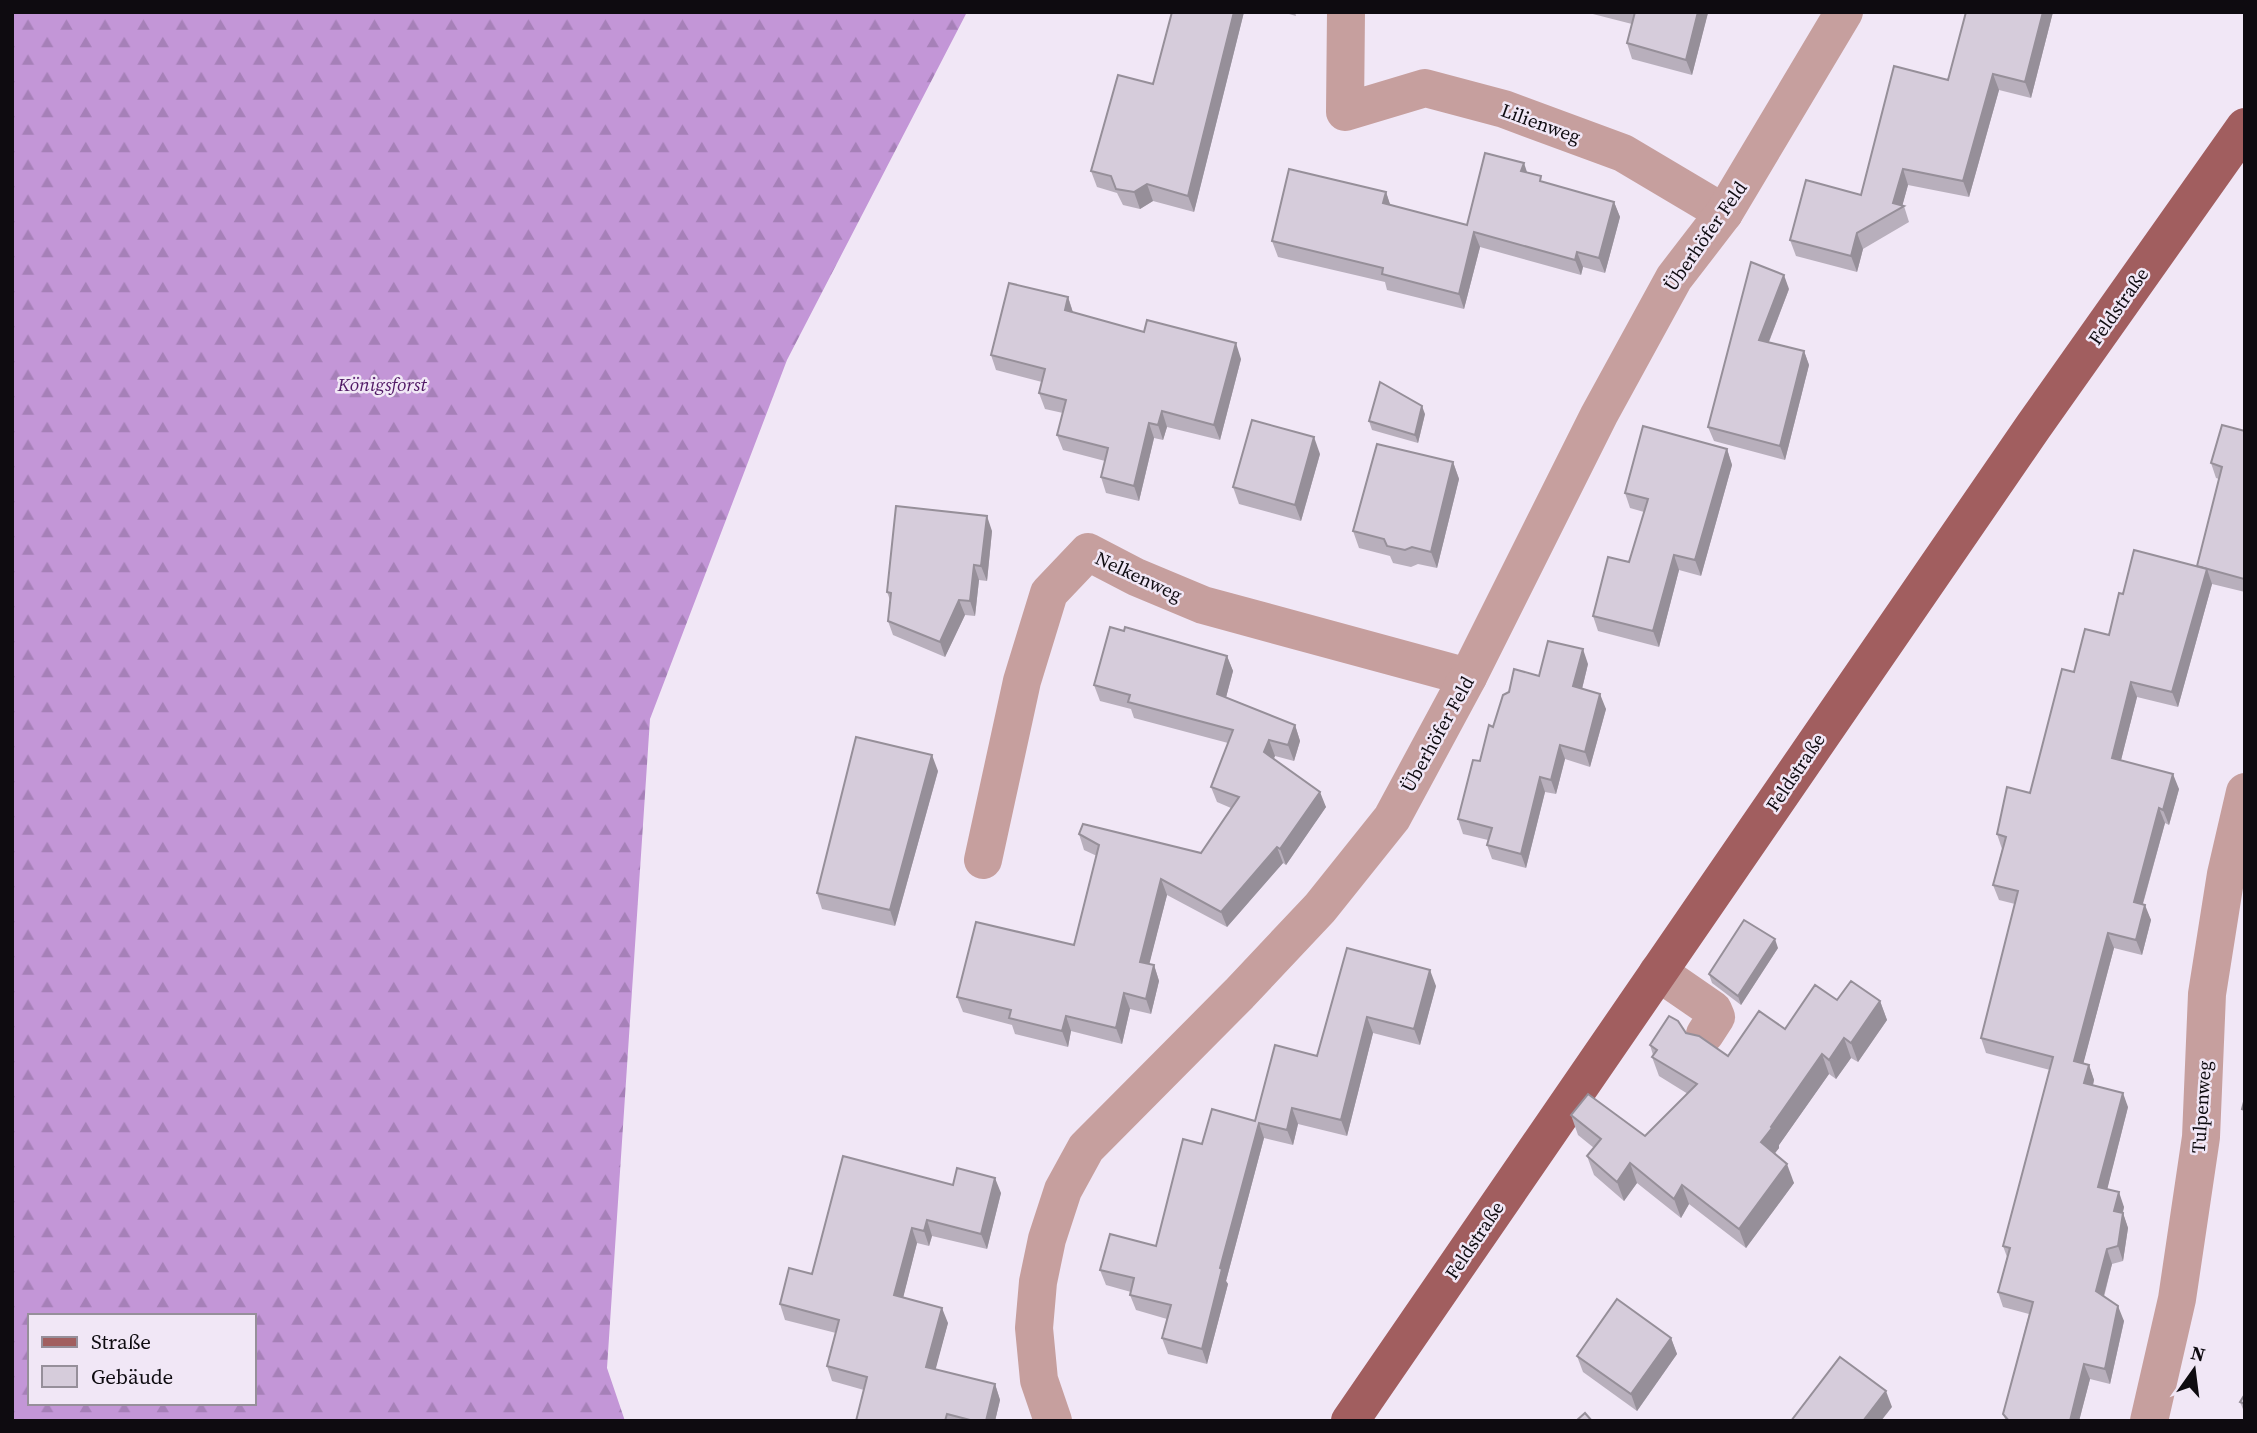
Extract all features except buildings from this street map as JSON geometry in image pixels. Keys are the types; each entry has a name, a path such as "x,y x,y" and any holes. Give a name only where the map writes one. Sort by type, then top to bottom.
{"main road":[{"name":"Feldstraße","path":"1350,1421 2033,427 2245,127"}],"street":[{"name":"Lilienweg","path":"1346,12 1345,112 1425,88 1491,106 1623,153 1724,214"},
{"name":"Überhöfer Feld","path":"1053,1421 1039,1380 1034,1328 1038,1282 1046,1239 1063,1190 1086,1148 1239,994 1328,898 1392,818 1468,677 1599,415 1667,289 1724,214 1844,12"},
{"name":"Nelkenweg","path":"983,860 1023,681 1049,593 1087,552 1136,578 1203,605 1468,677"},
{"name":"Tulpenweg","path":"2149,1421 2177,1298 2201,1138 2207,993 2226,874 2245,792"},
{"path":"1658,972 1713,1010 1716,1017 1705,1034"}],"green space":[{"name":"Königsforst","path":"12,12 967,12 787,360 650,719 607,1368 625,1421 12,1421"}]}
